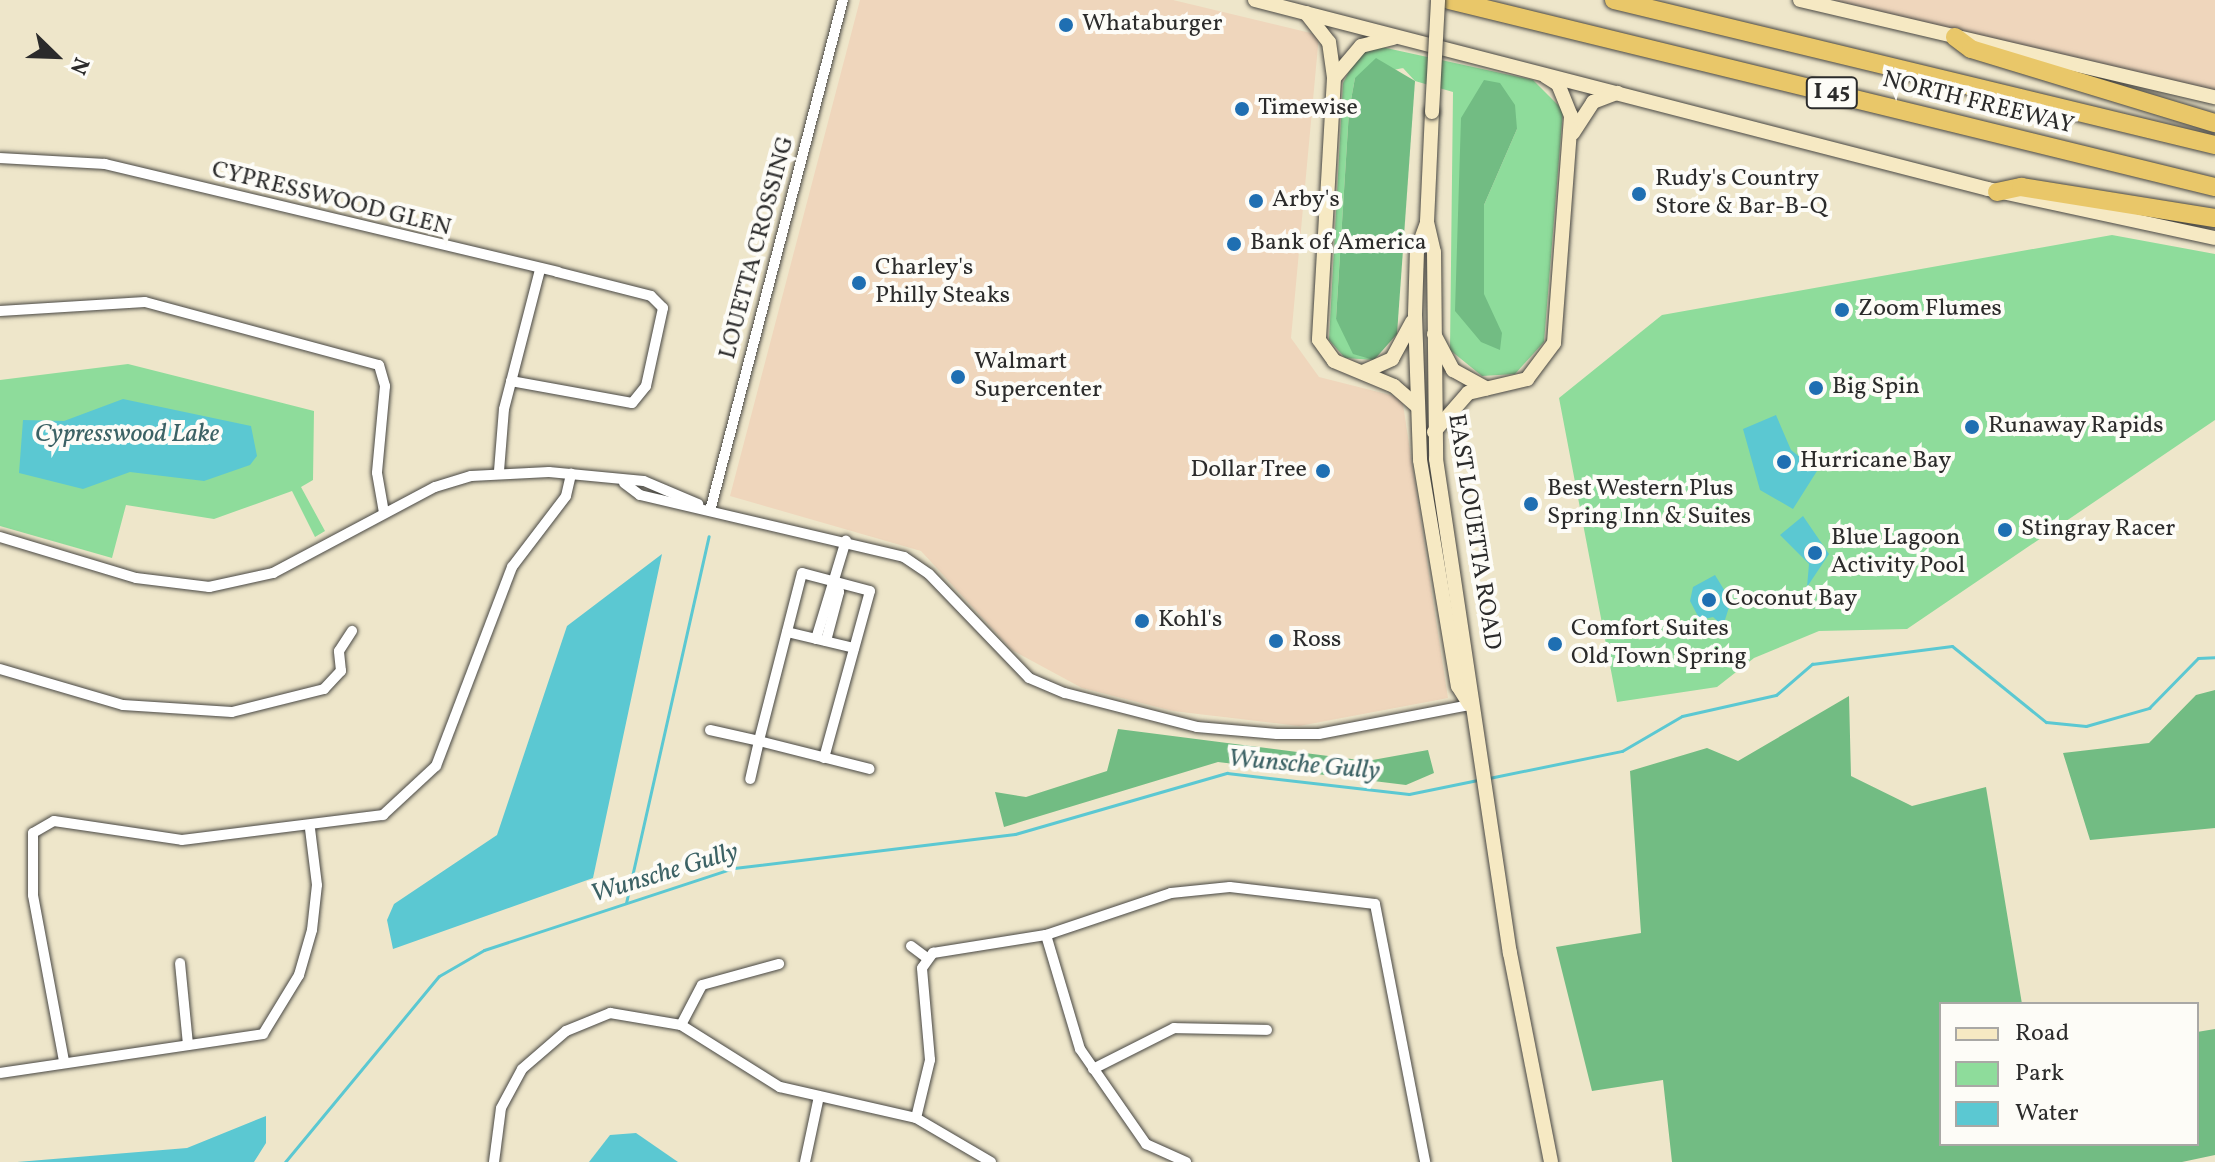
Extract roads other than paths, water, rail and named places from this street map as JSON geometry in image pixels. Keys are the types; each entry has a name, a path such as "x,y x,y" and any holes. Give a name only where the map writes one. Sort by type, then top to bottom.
{"highway":[{"name":"NORTH FREEWAY","path":"1449,0 2215,187"},
{"name":"NORTH FREEWAY","path":"1614,0 2215,145"},
{"path":"1955,37 1971,49 2215,123"},
{"path":"1997,192 2021,187 2215,218"}],"main road":[{"path":"1255,0 1997,192 2215,238"},
{"name":"EAST LOUETTA ROAD","path":"1438,0 1427,222 1434,252 1430,324 1434,432 1443,512 1474,683 1470,705 1551,1162"},
{"path":"1800,0 2215,97"},
{"path":"1305,13 1329,42 1334,78 1317,325 1327,354 1363,372 1417,406"},
{"path":"1334,78 1361,46 1400,37"},
{"path":"1434,432 1453,402 1486,389 1527,379 1554,343 1570,141 1568,100 1538,72"},
{"path":"1570,141 1593,102 1622,93"},
{"name":"EAST LOUETTA ROAD","path":"1427,222 1417,250 1415,315 1417,406 1424,496 1458,686 1470,705"},
{"path":"1363,372 1392,359 1415,315"},
{"path":"1430,324 1453,370 1486,389"},
{"path":"1424,496 1443,512"}],"street":[{"name":"LOUETTA CROSSING","path":"711,507 843,0"},
{"name":"CYPRESSWOOD GLEN","path":"0,158 105,164 651,296 663,320 639,398 623,405 511,381"},
{"path":"499,471 511,381 540,270"},
{"path":"0,311 145,302 379,365 385,386 377,473 384,512"},
{"path":"0,537 136,578 209,587 273,573 435,487 499,471 571,474 624,483 904,557 929,574 1020,669 1065,693 1197,727 1277,734 1319,734 1470,705"},
{"path":"64,1061 33,895 30,848 43,823 182,840 310,829 383,815 436,766 512,567 566,496 571,474"},
{"path":"821,640 846,540"},
{"path":"750,779 802,573 870,591 850,647 824,758"},
{"path":"0,669 123,705 232,712 324,689 341,671 339,651 352,631"},
{"path":"787,632 850,647"},
{"path":"710,730 870,769"},
{"path":"0,1073 64,1061 188,1045 250,1041 275,1019 312,930 317,885 310,829"},
{"path":"916,1118 930,1060 921,974 927,958 940,949 1046,935 1211,887 1374,902 1425,1162"},
{"path":"1046,935 1069,1024 1093,1069 1146,1144 1186,1162"},
{"path":"911,946 927,958"},
{"path":"180,963 188,1045"},
{"path":"681,1025 702,985 779,964"},
{"path":"494,1162 506,1095 548,1043 610,1013 681,1025 780,1087 916,1118 991,1162"},
{"path":"1093,1069 1174,1028 1267,1030"},
{"path":"805,1162 819,1096"}],"water":[{"name":"Cypresswood Lake","path":"123,399 251,426 257,456 250,465 204,481 130,472 83,489 19,473 23,420 64,421"},
{"name":"Hurricane Bay","path":"1776,415 1791,450 1817,471 1793,509 1760,490 1743,429"},
{"name":"Blue Lagoon Activity Pool","path":"1803,516 1829,554 1807,587 1809,564 1780,535"},
{"path":"662,554 593,878 393,949 387,920 394,904 497,835 567,626"},
{"name":"Coconut Bay","path":"1715,575 1731,601 1723,626 1713,617 1700,620 1690,601 1693,587"},
{"path":"266,1116 266,1143 254,1162 17,1162 187,1148"},
{"path":"636,1133 678,1162 589,1162 610,1135"}],"waterway":[{"path":"626,903 709,536"},
{"name":"Wunsche Gully","path":"1489,778 1622,751 1682,716 1776,695 1812,664 1952,646 2046,722 2086,726 2149,708 2198,658 2215,657"},
{"name":"Wunsche Gully","path":"285,1162 439,976 484,950 734,868 1015,834 1227,773 1409,794 1478,780"}],"place":[{"name":"Whataburger","path":"1066,25"},
{"name":"Timewise","path":"1242,109"},
{"name":"Rudy's Country Store & Bar-B-Q","path":"1639,194"},
{"name":"Arby's","path":"1256,201"},
{"name":"Bank of America","path":"1234,244"},
{"name":"Charley's Philly Steaks","path":"859,283"},
{"name":"Zoom Flumes","path":"1842,310"},
{"name":"Walmart Supercenter","path":"958,377"},
{"name":"Big Spin","path":"1816,388"},
{"name":"Runaway Rapids","path":"1972,427"},
{"name":"Hurricane Bay","path":"1784,462"},
{"name":"Dollar Tree","path":"1323,471"},
{"name":"Best Western Plus Spring Inn & Suites","path":"1531,504"},
{"name":"Stingray Racer","path":"2005,530"},
{"name":"Blue Lagoon Activity Pool","path":"1815,553"},
{"name":"Coconut Bay","path":"1709,600"},
{"name":"Kohl's","path":"1142,621"},
{"name":"Ross","path":"1276,641"},
{"name":"Comfort Suites Old Town Spring","path":"1555,644"}]}
